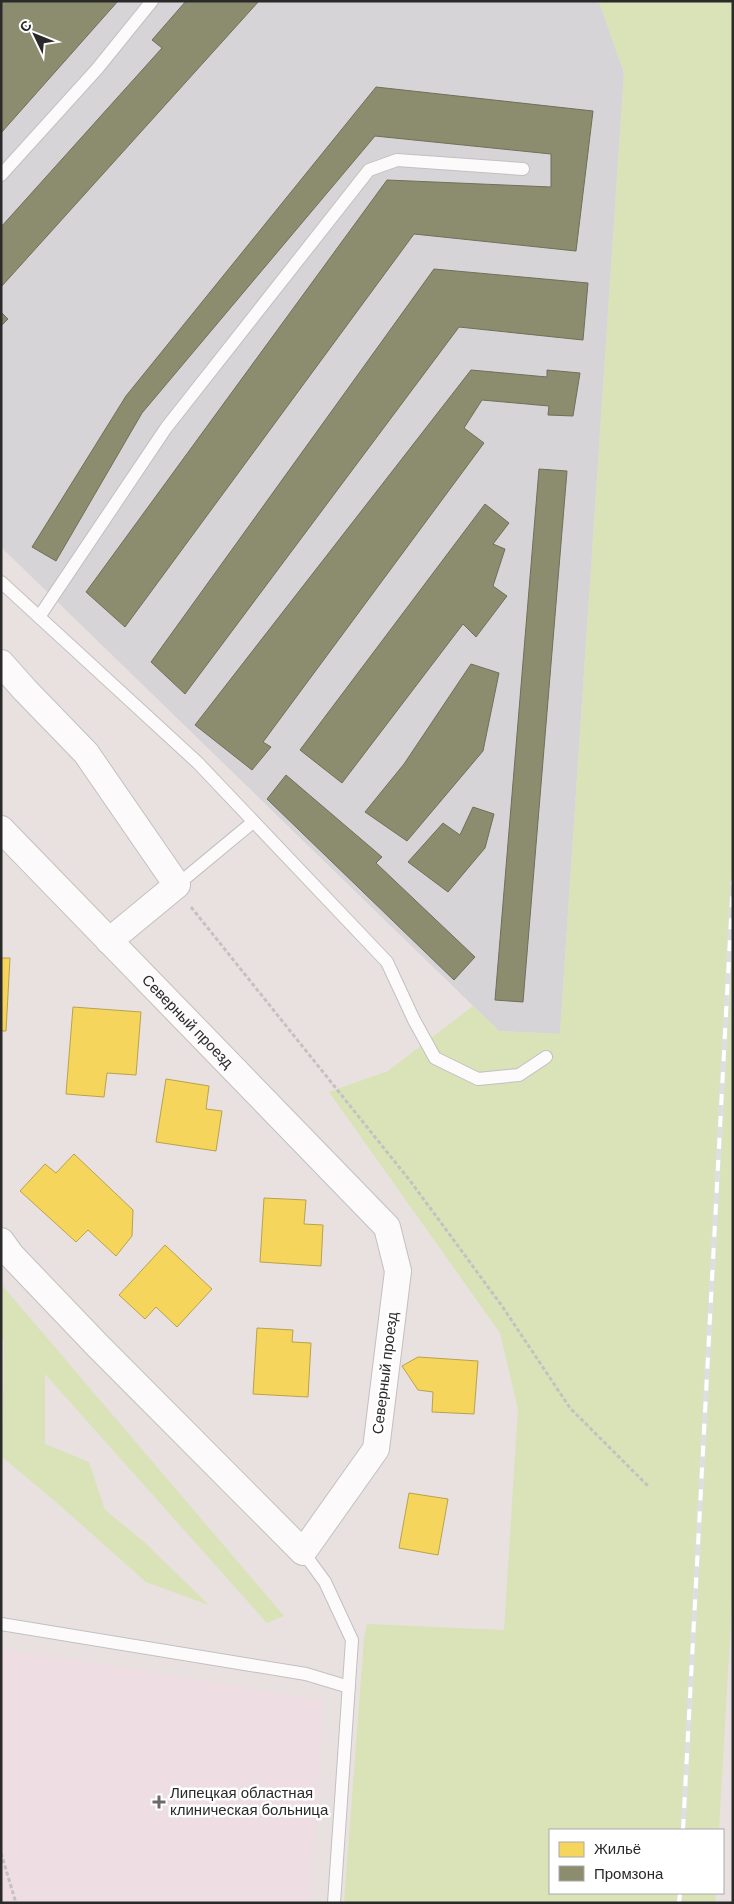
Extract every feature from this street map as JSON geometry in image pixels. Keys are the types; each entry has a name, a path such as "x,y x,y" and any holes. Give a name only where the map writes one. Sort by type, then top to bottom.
{"street":[{"path":"1,663 86,753 177,886 109,940"},
{"name":"Северный проезд","path":"1,829 387,1227 398,1271 376,1449 303,1552"},
{"path":"1,1242 11,1255 98,1346 303,1552"}],"lane":[{"path":"1,175 97,69 152,1"},
{"path":"40,617 166,428 369,170 397,160 523,169"},
{"path":"1,582 198,763 387,962 414,1020 435,1058 478,1079 519,1075 546,1057"},
{"path":"177,886 253,822"},
{"path":"303,1552 325,1582 352,1640 334,1903"},
{"path":"1,1624 306,1674 349,1687"}],"path":[{"path":"177,886 193,910 411,1182 502,1306 570,1408 648,1487"},
{"path":"1,1853 16,1903"}],"shaded area":[{"path":"1,1 595,1 600,4 624,73 560,1034 499,1031 1,547"},
{"name":"Липецкая областная клиническая больница","path":"1,1648 324,1701 310,1903 1,1903"}],"green space":[{"path":"595,1 733,1 733,1583 719,1829 549,1829 549,1894 716,1894 715,1903 344,1903 364,1639 367,1624 504,1630 518,1409 500,1333 329,1092 388,1071 473,1006 499,1031 560,1034 624,73 600,4"},
{"path":"1,1284 284,1616 267,1623 45,1374 45,1444 89,1462 105,1510 143,1541 209,1605 146,1582 2,1457 4,1341 1,1336"}],"building: Жильё":[{"path":"1,958 10,958 6,1031 1,1031"},
{"path":"73,1007 141,1012 136,1075 107,1073 104,1097 66,1094"},
{"path":"166,1079 209,1086 206,1109 222,1111 216,1151 156,1142"},
{"path":"74,1154 133,1210 132,1236 116,1256 88,1230 76,1242 20,1191 45,1164 56,1173"},
{"path":"264,1198 306,1200 304,1224 323,1225 321,1266 260,1262"},
{"path":"165,1245 212,1289 177,1327 156,1307 145,1319 119,1295"},
{"path":"257,1328 293,1330 292,1342 311,1343 308,1397 253,1394"},
{"path":"418,1357 478,1361 474,1414 432,1412 433,1392 418,1390 402,1366"},
{"path":"409,1493 448,1499 438,1555 399,1548"}],"building: Промзона":[{"path":"1,1 118,1 1,133"},
{"path":"186,1 259,1 1,287 1,227 162,48 152,40"},
{"path":"376,87 593,111 576,251 414,234 125,627 86,592 387,180 551,187 551,154 375,136 142,413 56,561 32,547 126,396"},
{"path":"434,269 588,283 583,340 459,327 185,694 151,662"},
{"path":"1,312 8,319 1,326"},
{"path":"471,370 547,377 547,370 580,373 573,416 548,415 549,406 482,400 464,428 484,443 263,742 271,747 252,770 195,725"},
{"path":"539,469 567,471 523,1002 495,1000"},
{"path":"485,504 509,523 493,544 505,549 493,586 507,596 476,637 463,624 342,783 300,750"},
{"path":"471,664 499,673 483,751 407,841 365,812 404,764"},
{"path":"286,775 382,857 376,863 475,957 454,980 267,799"},
{"path":"473,807 494,814 485,848 448,892 408,862 443,823 460,835"}],"railway":[{"path":"683,1829 733,881"},
{"path":"679,1903 680,1894"}],"place":[{"name":"Липецкая областная клиническая больница","path":"159,1802"}]}
